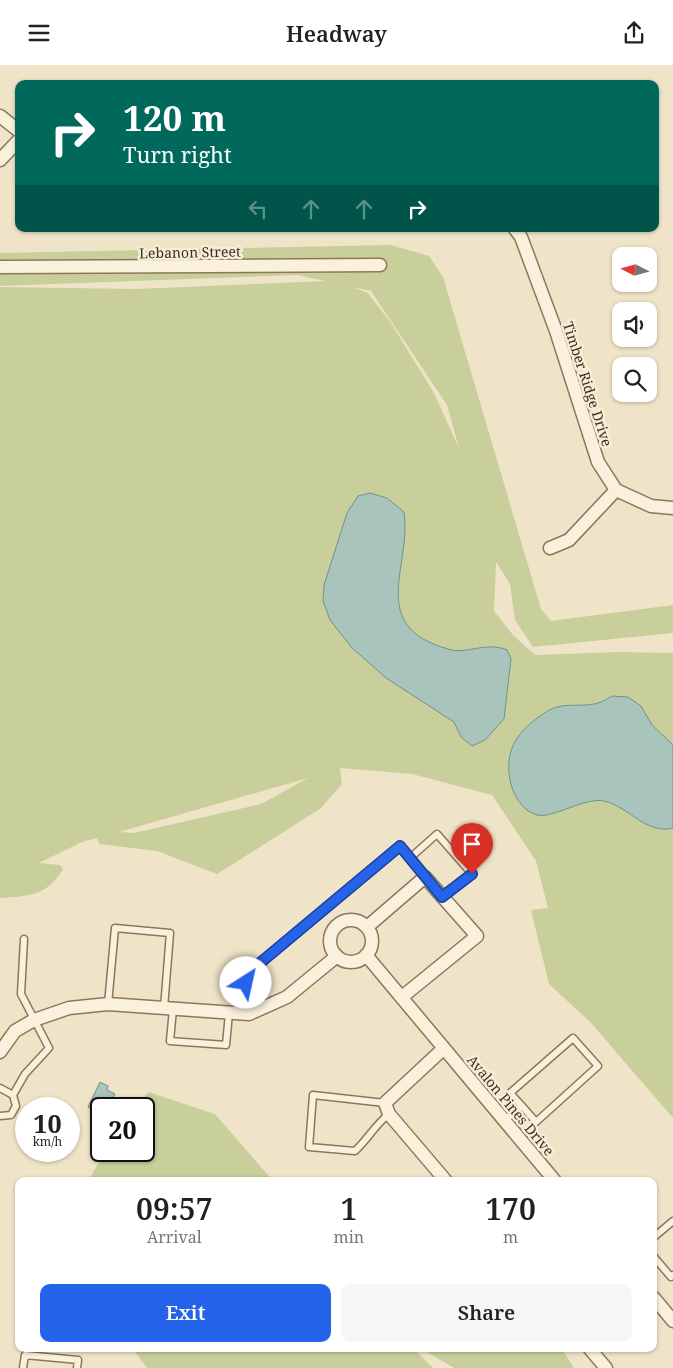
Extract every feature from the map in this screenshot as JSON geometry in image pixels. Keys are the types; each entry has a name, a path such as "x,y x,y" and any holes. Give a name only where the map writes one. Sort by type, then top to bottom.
{"street":[{"path":"0,116 15,128"},
{"path":"0,161 15,144"},
{"name":"Timber Ridge Drive","path":"517,232 521,237 556,331 598,462 616,490"},
{"name":"Lebanon Street","path":"0,267 380,265"},
{"path":"550,548 569,540 616,490 651,506 673,508"},
{"path":"367,927 425,877 477,936 402,997"},
{"path":"349,920 362,923 367,927 371,944 366,955 361,959 348,961 337,956 330,944 330,937 337,926 349,920"},
{"name":"Avalon Pines Drive","path":"366,955 552,1177"},
{"path":"0,1053 15,1031 34,1020 69,1009 108,1004 250,1013 287,997 337,956"},
{"path":"443,1049 387,1108 443,1177"},
{"path":"657,1302 673,1321"},
{"path":"593,1352 606,1368"}],"lane":[{"path":"410,858 437,834 472,874 442,897"},
{"path":"250,1013 246,983 248,973 400,846 425,877"},
{"path":"108,1004 114,928 170,933 168,1009 170,1041 226,1045 229,1013"},
{"path":"0,1116 10,1115 16,1106 13,1095 25,1074 49,1048 21,994 24,939"},
{"path":"573,1038 598,1066 536,1122 522,1106 510,1093 573,1038"},
{"path":"0,1088 13,1095"},
{"path":"313,1095 387,1108 374,1126 368,1139 355,1151 309,1147 313,1095"},
{"path":"504,1121 522,1106"},
{"path":"657,1234 673,1221"},
{"path":"657,1262 671,1277 673,1275"},
{"path":"23,1368 25,1355 78,1360 77,1368"}],"green space":[{"path":"391,245 429,256 443,277 541,609 551,621 673,605 673,633 533,647 515,620 510,584 496,562 494,611 513,635 535,655 619,652 673,653 673,1118 591,1023 549,984 531,910 548,908 536,861 492,795 412,774 340,768 342,784 320,809 217,874 157,851 99,844 97,838 82,842 39,863 60,865 63,869 51,885 44,890 29,895 0,898 0,287 136,289 325,281 297,275 0,286 0,253","holes":["353,287 371,291 447,405 459,448 434,393 391,323 368,293","308,778 261,804 134,833 119,832"]},
{"path":"149,1092 215,1114 270,1177 91,1177 101,1162 155,1162 155,1097 145,1097"},
{"path":"135,1352 417,1352 433,1368 147,1368"},
{"path":"427,1352 564,1352 574,1368 454,1368"}],"water":[{"path":"370,493 387,498 404,512 405,533 398,593 400,610 408,626 423,639 448,649 499,648 507,650 511,659 504,719 485,740 472,746 461,737 454,722 386,678 352,648 330,620 323,601 324,585 347,513 358,496"},
{"path":"612,696 628,697 641,706 652,725 673,745 673,828 663,829 646,824 621,808 604,801 587,802 551,814 537,815 522,805 512,789 509,769 511,751 517,739 530,724 552,709 602,702"},
{"path":"100,1082 108,1086 107,1090 115,1094 113,1097 93,1097"}],"route":[{"path":"246,983 248,973 400,846 442,897 472,874"}]}
